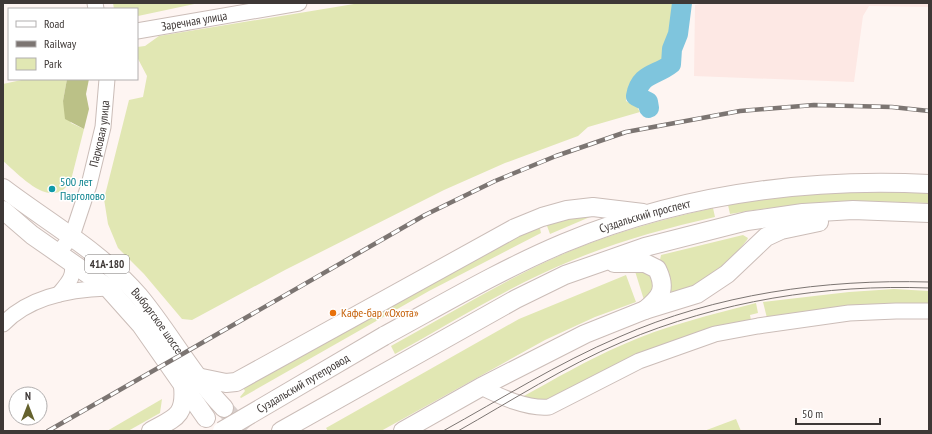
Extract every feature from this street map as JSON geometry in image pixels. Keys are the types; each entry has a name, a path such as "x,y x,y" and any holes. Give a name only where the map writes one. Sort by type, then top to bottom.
{"main road":[{"name":"Суздальский проспект","path":"384,336 529,259 602,228 647,213 718,197 778,188 840,182 929,184"},
{"name":"Выборгское шоссе","path":"3,188 43,218 72,236 97,255 138,296 190,382 206,418"},
{"path":"151,431 176,417 183,408 190,382 236,382 490,241 542,217 567,210 593,207 647,213"},
{"name":"Выборгское шоссе","path":"3,210 32,234 108,288 190,382 224,408"},
{"path":"403,431 481,387 585,334 645,310 684,299 712,286 766,237 781,230 811,225 853,210"},
{"path":"281,431 516,299 565,276 645,247 747,221 803,214 853,210 929,213"},
{"path":"596,264 645,263 657,269 662,284 661,292 658,299 645,310"},
{"name":"Суздальский путепровод","path":"222,431 384,336"}],"street":[{"name":"Заречная улица","path":"138,31 299,3"},
{"name":"Парковая улица","path":"66,257 89,185 98,149 106,108 108,80"},
{"path":"59,294 72,278 74,271 66,257"},
{"path":"3,324 12,315 26,306 59,294 89,288 108,288"},
{"path":"481,387 513,400 549,407 639,361 715,334 763,325 849,314 896,311 929,311"}],"shaded area":[{"path":"705,3 929,3 929,7 869,6 863,16 854,82 694,76 695,5"}],"green space":[{"path":"113,3 199,3 138,16 138,8 114,8"},
{"path":"360,3 676,3 675,32 661,66 634,84 628,94 626,101 637,107 640,112 588,127 578,136 505,163 444,190 285,270 192,320 182,319 144,274 118,248 108,224 104,199 129,100 143,97 147,76 138,59 138,47 145,46 159,36"},
{"path":"21,80 67,80 63,101 71,123 84,129 71,180 64,189 55,193 46,192 37,188 3,161 3,84"},
{"path":"67,80 89,80 86,94 89,109 84,129 65,119 63,101"},
{"path":"882,191 929,193 929,203 854,202 804,204 730,214 728,205 805,195"},
{"path":"713,208 715,217 643,236 573,260 482,304 395,354 391,346 500,285 568,252 604,238 640,227"},
{"path":"597,214 550,234 546,223"},
{"path":"539,224 541,233 429,291 241,398 240,397 245,391 242,386"},
{"path":"743,235 748,238 747,240 729,262 707,281 672,293 669,274 666,267 660,260 661,255"},
{"path":"634,268 649,271 656,286 644,300"},
{"path":"626,275 636,302 595,317 545,340 381,431 328,431 326,428 519,319"},
{"path":"894,289 929,291 929,305 767,318 763,302 849,292"},
{"path":"756,303 758,313 750,315 751,320 694,334 659,346 612,367 550,399 543,401 522,397 596,357 638,338 688,321"},
{"path":"162,399 160,413 128,431 107,431"},
{"path":"736,419 741,431 704,431"}],"waterway":[{"path":"649,108 648,102 636,96 638,89 645,79 671,64 672,49 678,34 682,3"}],"tunnel":[{"path":"224,408 245,431"}],"tram line":[{"path":"443,431 596,347 656,322 694,310 771,292 810,287 850,283 929,282"},
{"path":"458,431 538,384 601,351 659,328 696,316 773,298 812,293 890,287 929,288"}],"railway":[{"path":"48,431 425,215 495,181 556,156 626,132 740,111 814,105 892,107 929,111"}],"place":[{"name":"500 лет Парголово","path":"52,189"},
{"name":"Кафе-бар «Охота»","path":"333,313"}]}
